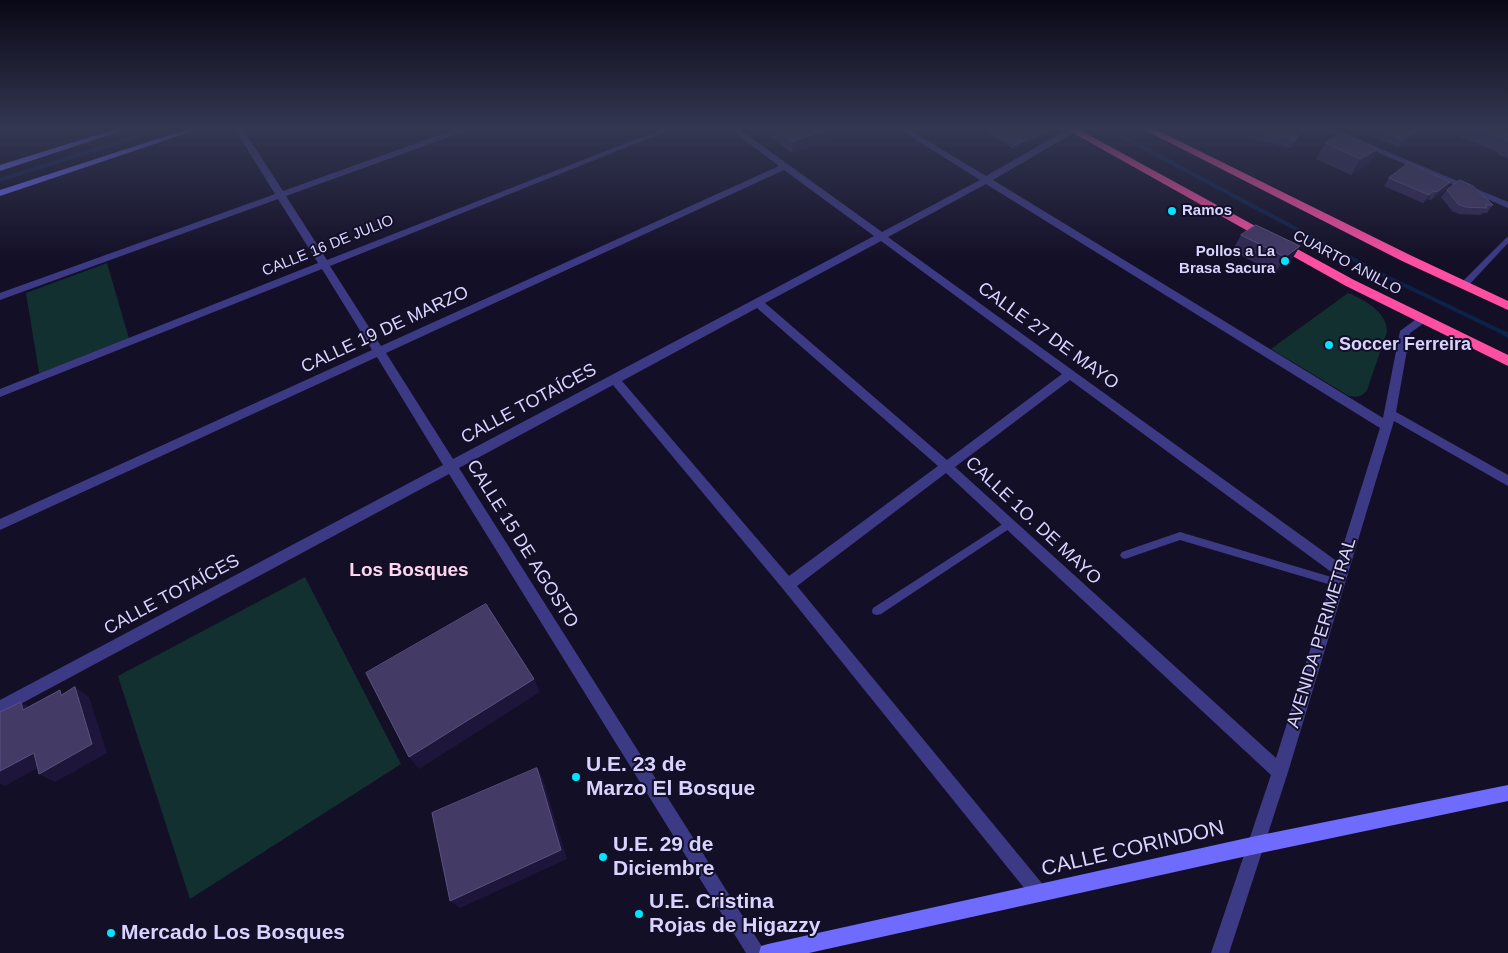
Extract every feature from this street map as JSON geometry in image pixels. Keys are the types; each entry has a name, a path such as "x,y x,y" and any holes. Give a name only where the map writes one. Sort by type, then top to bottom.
{"highway":[{"name":"CUARTO ANILLO","path":"1152,173 1350,283 1508,361"},
{"path":"1238,173 1508,306"}],"street":[{"path":"0,193 59,173"},
{"name":"CALLE 15 DE AGOSTO","path":"267,173 758,953"},
{"path":"0,297 342,173"},
{"name":"CALLE 16 DE JULIO","path":"0,393 555,173"},
{"name":"CALLE 19 DE MARZO","path":"0,525 769,173"},
{"name":"CALLE 27 DE MAYO","path":"795,173 1070,374 1339,577"},
{"path":"973,173 1388,420 1508,481"},
{"name":"CALLE TOTAÍCES","path":"0,708 450,465 998,173"},
{"path":"1433,173 1508,205"},
{"name":"CALLE 1O. DE MAYO","path":"757,302 946,466 1280,772"},
{"name":"AVENIDA PERIMETRAL","path":"1220,953 1280,772 1388,420 1405,331 1423,319"},
{"path":"788,585 1070,374"},
{"path":"614,379 788,585 1039,893"},
{"name":"CALLE CORINDON","path":"768,953 1256,845 1508,793"}],"lane":[{"path":"1464,285 1508,239"},
{"path":"877,611 1010,524"},
{"path":"1125,555 1180,536 1339,577"}],"green space":[{"path":"107,263 130,342 40,378 26,293"},
{"name":"Soccer Ferreira","path":"1348,293 1361,299 1379,312 1386,325 1387,332 1367,390 1357,396 1349,396 1271,349"},
{"path":"305,577 401,764 190,899 118,676"}],"building":[{"path":"1395,173 1432,173 1450,182 1437,192 1434,191 1429,195 1389,178"},
{"path":"1460,180 1473,186 1493,205 1486,205 1487,208 1465,207 1458,204 1447,190"},
{"path":"1256,225 1300,246 1285,257 1241,235"},
{"path":"486,604 534,679 409,757 366,673"},
{"path":"75,687 92,744 39,774 34,753 0,771 0,712 21,702 23,710 60,690 61,695"},
{"path":"537,768 561,850 450,901 432,813"}],"waterway":[{"path":"0,180 20,173"},
{"path":"1192,173 1381,274 1506,334"}],"place":[{"name":"Ramos","path":"1172,211"},
{"name":"Pollos a La Brasa Sacura","path":"1285,261"},
{"name":"Soccer Ferreira","path":"1329,345"},
{"name":"U.E. 23 de Marzo El Bosque","path":"576,777"},
{"name":"U.E. 29 de Diciembre","path":"603,857"},
{"name":"U.E. Cristina Rojas de Higazzy","path":"639,914"},
{"name":"Mercado Los Bosques","path":"111,933"}],"district":[{"name":"Los Bosques","path":"409,571"}]}
